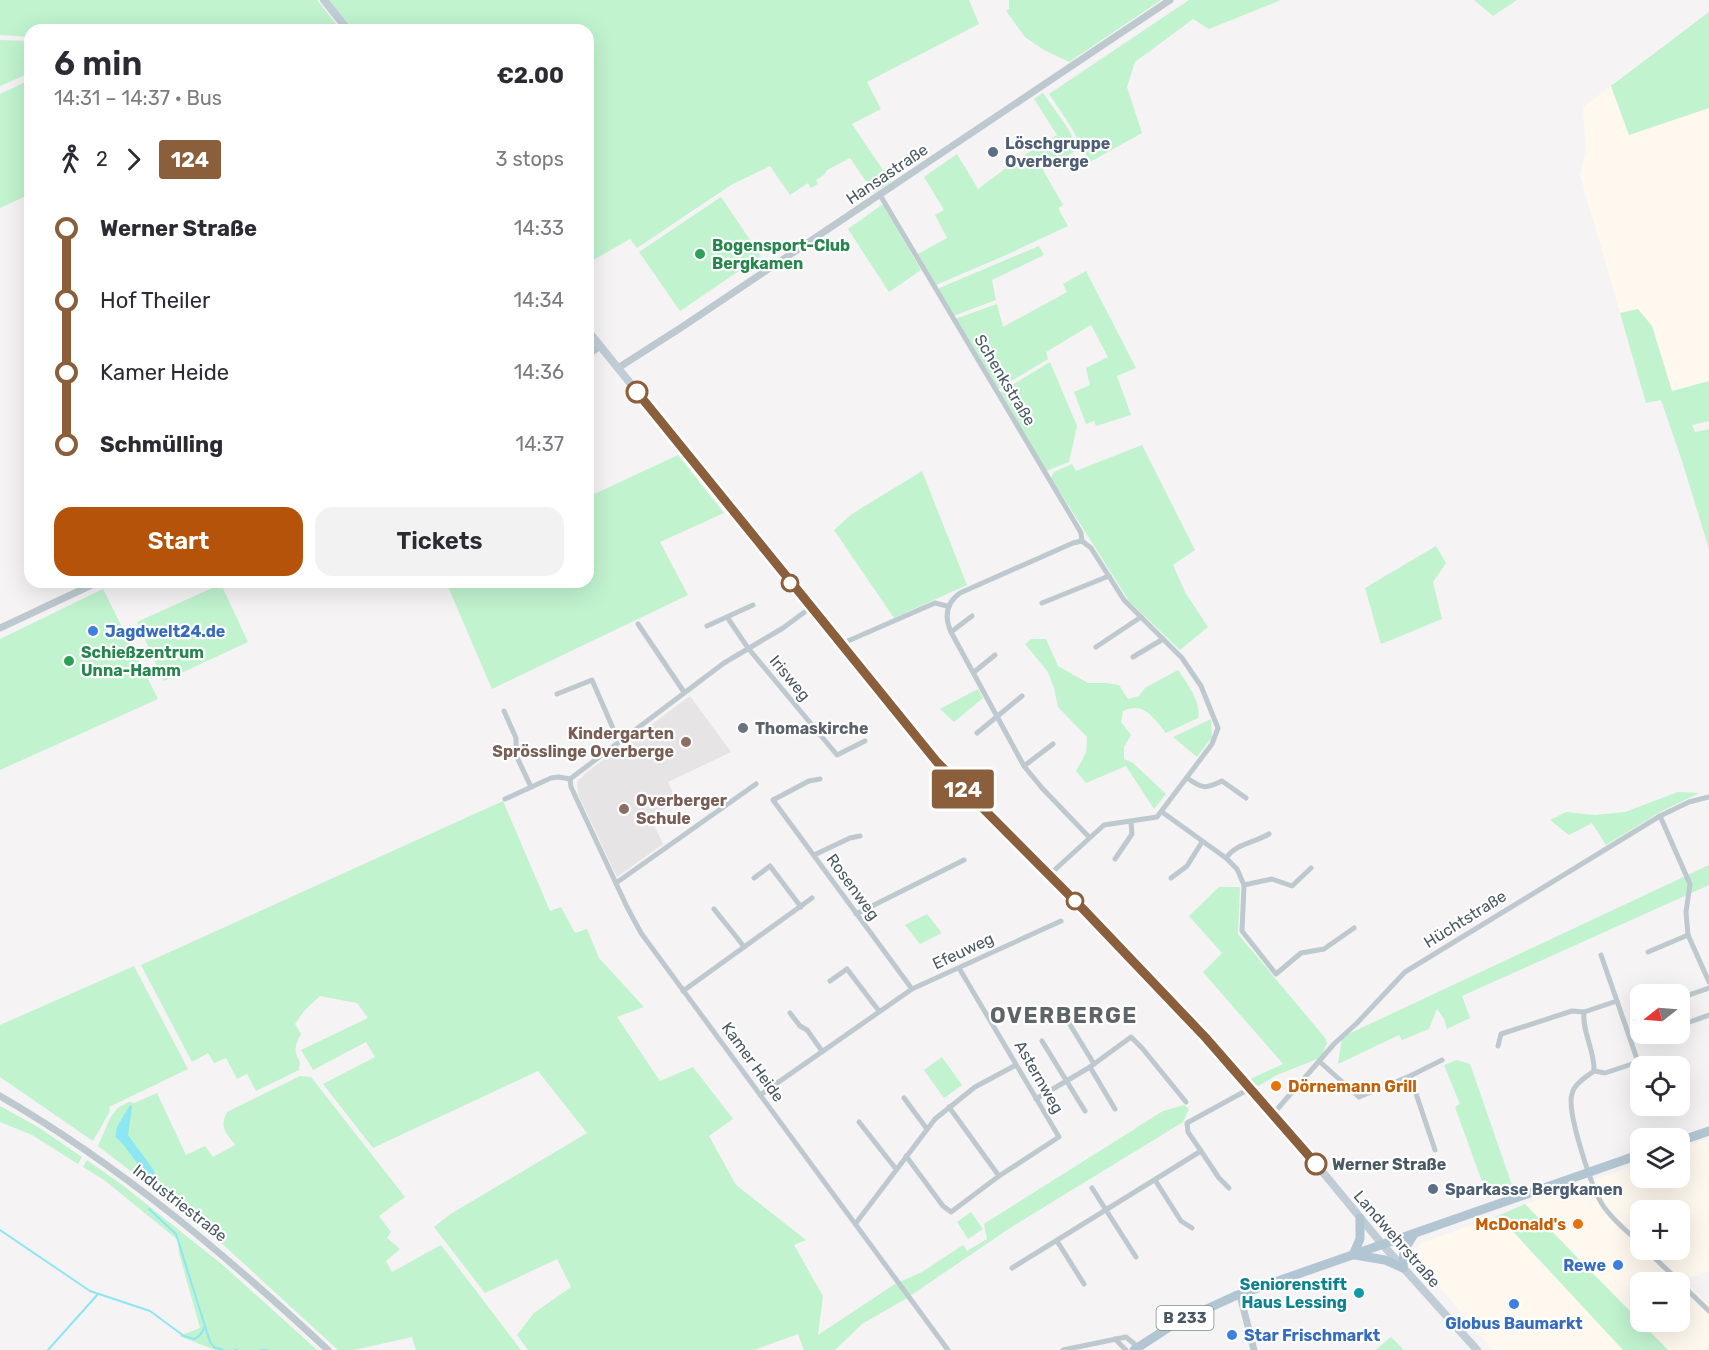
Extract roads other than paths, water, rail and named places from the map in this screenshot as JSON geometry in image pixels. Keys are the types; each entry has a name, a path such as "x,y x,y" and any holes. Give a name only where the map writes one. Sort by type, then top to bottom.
{"main road":[{"path":"324,0 343,24"},
{"name":"Landwehrstraße","path":"594,338 937,762 1205,1037 1273,1114 1382,1245 1477,1350"},
{"path":"1690,1138 1709,1131"},
{"name":"B 233","path":"1136,1348 1174,1324 1240,1294 1630,1159"},
{"path":"1360,1218 1360,1239 1353,1255 1394,1262 1403,1268"},
{"path":"1403,1268 1404,1250 1414,1234"}],"street":[{"name":"Hansastraße","path":"618,369 1170,0"},
{"name":"Schenkstraße","path":"880,195 1077,526 1082,541 1091,548 1124,600 1182,658 1202,686 1218,728 1212,744 1187,778"},
{"path":"594,350 600,346"},
{"path":"1082,541 960,593 947,606 946,616 951,632 1024,766 1089,837"},
{"path":"1042,603 1109,576"},
{"path":"0,628 85,588"},
{"path":"841,644 935,603 947,606"},
{"path":"707,626 753,605"},
{"path":"505,799 555,777 570,779 724,663 783,628 810,608"},
{"path":"951,632 972,616"},
{"path":"727,617 748,648"},
{"path":"1096,647 1141,617"},
{"path":"638,624 684,692"},
{"path":"1133,657 1162,639"},
{"name":"Irisweg","path":"748,648 837,756 865,741"},
{"path":"974,672 995,655"},
{"path":"557,694 592,680 619,742"},
{"path":"977,733 1022,696"},
{"path":"504,711 516,738 516,756 531,787"},
{"path":"1024,766 1053,744"},
{"path":"1049,875 1104,825 1157,817 1187,778 1200,787 1207,788 1222,781 1246,798"},
{"name":"Kamer Heide","path":"570,779 571,787 641,933 948,1350"},
{"name":"Rosenweg","path":"820,779 809,781 773,800 912,989"},
{"path":"616,883 756,784"},
{"name":"Hüchtstraße","path":"1273,1114 1319,1061 1405,972 1660,816 1689,802 1709,797"},
{"path":"1162,812 1226,858 1237,869 1244,885 1242,931 1276,974 1301,953 1324,949 1354,928"},
{"path":"1660,816 1690,884 1686,912 1688,935 1709,982"},
{"path":"1115,859 1132,834 1131,822"},
{"path":"1226,858 1238,846 1257,841 1269,834"},
{"path":"814,855 850,838 860,836"},
{"path":"1171,878 1187,866 1202,842"},
{"path":"856,914 964,860"},
{"path":"754,878 771,866 801,907"},
{"path":"1244,885 1272,879 1292,886 1311,868"},
{"path":"683,991 812,898"},
{"path":"714,909 744,947"},
{"name":"Efeuweg","path":"760,1095 912,989 1061,921"},
{"path":"1648,952 1688,935"},
{"path":"1594,1071 1605,1073 1638,1062 1601,955"},
{"name":"Asternweg","path":"959,968 1059,1137 999,1176"},
{"path":"830,981 847,969 879,1011"},
{"path":"1690,995 1709,988"},
{"path":"1498,1046 1501,1034 1572,1011 1584,1012 1617,1001"},
{"path":"1068,1009 1069,1023 1115,1109"},
{"path":"1584,1012 1583,1024 1594,1059 1594,1071"},
{"path":"790,1013 800,1026 807,1030 822,1051"},
{"path":"1690,1022 1709,1016"},
{"path":"1036,1099 1092,1065 1131,1037 1186,1102"},
{"path":"1042,1041 1085,1111"},
{"path":"1319,1061 1359,1097 1442,1060"},
{"path":"856,1223 927,1128 975,1087 1016,1065"},
{"path":"1594,1071 1572,1092 1570,1102 1574,1125 1601,1203 1630,1234"},
{"path":"1410,1076 1435,1150"},
{"path":"1229,1188 1219,1178 1188,1132 1187,1123 1249,1089"},
{"name":"Industriestraße","path":"0,1096 63,1134 136,1184 224,1255 328,1350"},
{"path":"904,1098 927,1128"},
{"path":"906,1156 943,1206 951,1212 999,1176 949,1107"},
{"path":"859,1122 896,1169"},
{"path":"1012,1268 1201,1151"},
{"path":"1155,1180 1181,1221 1192,1228"},
{"path":"1092,1188 1136,1257"},
{"path":"1057,1241 1084,1284"},
{"path":"1656,1260 1669,1272"},
{"path":"1690,1293 1709,1311"},
{"path":"1240,1294 1254,1350"},
{"path":"1063,1350 1129,1338 1136,1348"},
{"path":"1115,1339 1126,1350"}],"water":[{"path":"130,1105 132,1107 128,1135 153,1169 157,1180 145,1172 115,1137 117,1127"}],"waterway":[{"path":"155,1178 160,1189"},
{"path":"149,1209 176,1234 210,1342 214,1347 224,1350"},
{"path":"0,1230 90,1291 150,1311 184,1336 195,1339 205,1326"},
{"path":"48,1350 98,1294"},
{"path":"261,1350 267,1350"}],"place":[{"name":"Löschgruppe Overberge","path":"993,152"},
{"name":"Bogensport-Club Bergkamen","path":"700,254"},
{"name":"Jagdwelt24.de","path":"93,631"},
{"name":"Schießzentrum Unna-Hamm","path":"69,661"},
{"name":"Thomaskirche","path":"743,728"},
{"name":"Kindergarten Sprösslinge Overberge","path":"686,742"},
{"name":"Overberger Schule","path":"624,809"},
{"name":"Dörnemann Grill","path":"1276,1086"},
{"name":"Werner Straße","path":"1316,1164"},
{"name":"Sparkasse Bergkamen","path":"1433,1189"},
{"name":"McDonald's","path":"1578,1224"},
{"name":"Rewe","path":"1618,1265"},
{"name":"Seniorenstift Haus Lessing","path":"1359,1293"},
{"name":"Globus Baumarkt","path":"1514,1304"},
{"name":"Star Frischmarkt","path":"1232,1335"}],"district":[{"name":"OVERBERGE","path":"1064,1015"}]}
